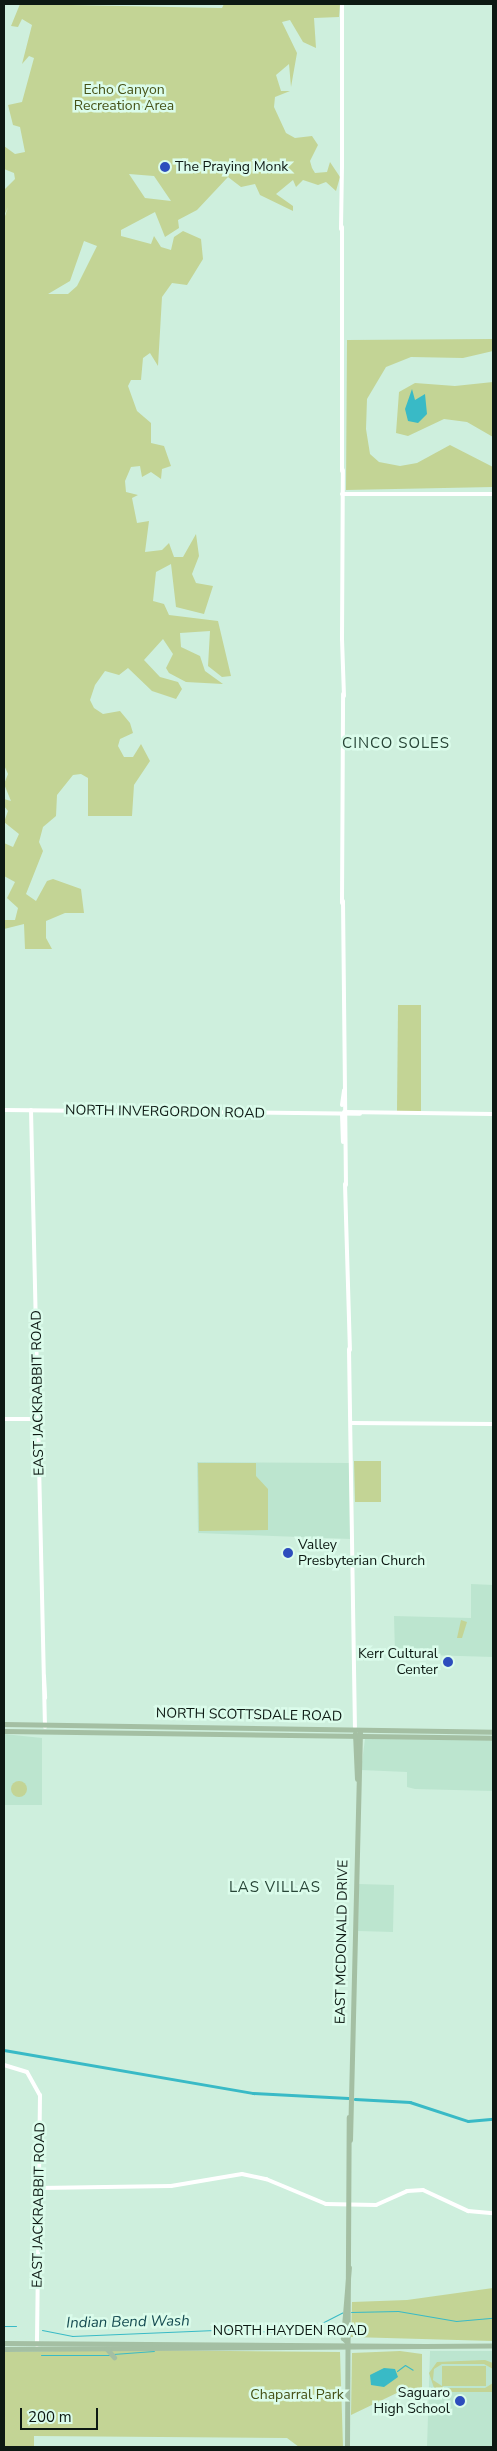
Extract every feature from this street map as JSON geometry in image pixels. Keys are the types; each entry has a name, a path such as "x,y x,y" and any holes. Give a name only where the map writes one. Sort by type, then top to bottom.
{"main road":[{"name":"NORTH SCOTTSDALE ROAD","path":"4,1724 357,1726 493,1732"},
{"name":"EAST MCDONALD DRIVE","path":"347,2447 347,2303 357,1726"},
{"name":"NORTH SCOTTSDALE ROAD","path":"4,1731 493,1738"},
{"path":"270,2348 287,2342"},
{"name":"NORTH HAYDEN ROAD","path":"4,2343 347,2342 425,2346"},
{"name":"NORTH HAYDEN ROAD","path":"4,2350 106,2348 347,2349 493,2346"},
{"path":"106,2348 114,2357"}],"street":[{"name":"EAST MCDONALD DRIVE","path":"342,4 344,1113 357,1726"},
{"path":"342,496 493,494"},
{"name":"NORTH INVERGORDON ROAD","path":"4,1110 493,1114"},
{"name":"EAST JACKRABBIT ROAD","path":"31,1110 45,1731"},
{"path":"4,1419 39,1419"},
{"path":"350,1423 493,1424"},
{"name":"EAST JACKRABBIT ROAD","path":"4,2065 22,2069 34,2080 40,2095 37,2350"},
{"path":"39,2188 171,2186 242,2174 266,2179 310,2201 350,2206 376,2205 407,2191 422,2190 468,2211 493,2213"}],"shaded area":[{"path":"197,1462 349,1463 351,1539 198,1533"},
{"path":"471,1584 493,1585 493,1657 395,1654 394,1616 471,1618"},
{"path":"4,1734 42,1738 42,1805 4,1805"},
{"path":"365,1739 493,1740 493,1791 415,1789 407,1787 407,1772 361,1770"},
{"path":"359,1884 394,1885 393,1932 358,1931"},
{"name":"Saguaro High School","path":"430,2351 493,2351 493,2447 427,2447"}],"green space":[{"name":"Echo Canyon Recreation Area","path":"20,4 222,8 224,4 340,4 339,17 314,18 316,48 303,42 290,20 282,22 297,53 291,87 289,64 276,75 281,91 290,91 275,97 274,107 286,133 295,138 312,136 318,145 310,161 312,168 315,173 327,172 330,162 340,177 336,191 326,182 318,185 303,180 296,187 293,180 276,194 293,206 293,211 260,195 255,184 241,187 228,177 197,210 178,220 179,228 165,237 155,212 121,230 121,236 151,244 154,236 161,247 171,250 174,237 183,231 201,239 203,259 187,285 172,283 162,297 158,366 150,353 143,358 141,380 131,380 128,386 137,411 151,423 151,443 164,446 171,466 162,469 161,479 151,472 142,477 140,466 131,467 125,481 126,492 138,495 132,498 137,523 149,521 145,552 162,550 169,543 174,557 183,557 196,534 199,556 192,574 196,583 213,586 204,614 176,607 171,564 156,572 153,601 164,604 169,615 218,621 231,676 222,677 208,666 210,631 180,633 181,647 200,656 205,671 223,684 186,682 169,673 166,668 173,654 163,639 144,660 160,677 178,682 182,689 176,699 152,691 128,668 119,675 105,671 95,685 90,700 94,708 103,714 120,711 130,723 133,733 120,739 118,746 124,757 133,757 141,744 150,761 134,785 132,816 88,816 88,778 81,774 73,775 57,795 56,816 43,827 39,842 43,851 26,894 36,901 47,881 53,879 81,889 84,913 65,913 46,921 46,938 52,949 25,949 24,924 4,929 4,920 15,920 18,908 7,898 15,882 4,876 4,843 13,847 19,834 4,822 8,811 4,806 4,799 11,801 4,784 8,774 4,765 4,219 8,207 4,216 4,190 15,179 14,173 4,169 4,146 15,154 25,152 20,127 13,125 8,105 22,102 34,58 29,56 22,64 32,25 22,19 18,27 11,26","holes":["129,174 154,176 171,201 145,198","84,241 97,246 77,286 68,294 48,294 70,281"]},
{"path":"493,339 493,351 463,358 411,357 386,367 367,399 366,429 370,454 379,462 400,466 417,463 450,445 493,467 493,487 346,490 347,340"},
{"path":"493,382 493,437 467,422 444,419 408,436 396,433 399,392 415,383 455,386"},
{"path":"398,1005 421,1005 421,1112 397,1112"},
{"path":"354,1461 381,1461 381,1502 355,1502"},
{"path":"198,1463 256,1463 256,1476 268,1489 268,1530 199,1531"},
{"path":"461,1620 467,1622 462,1638 457,1638"},
{"path":"19,1781 27,1789 19,1797 11,1789"},
{"path":"493,2288 493,2341 351,2337 352,2302 407,2300"},
{"name":"Chaparral Park","path":"119,2350 340,2352 343,2447 299,2447 287,2438 34,2436 34,2447 4,2447 4,2352"},
{"name":"Chaparral Park","path":"400,2351 422,2354 422,2389 401,2391 351,2415 352,2353"},
{"path":"485,2360 493,2363 493,2369 484,2364 442,2364 434,2369 433,2380 445,2388 485,2388 493,2383 493,2392 428,2392 434,2388 429,2373 437,2362"},
{"path":"442,2366 486,2366 486,2386 442,2386"}],"water":[{"path":"412,389 415,400 425,394 427,414 418,423 408,421 405,409"},
{"path":"384,2368 395,2369 398,2377 384,2387 371,2385 370,2375"}],"waterway":[{"path":"4,2050 253,2093 348,2098"},
{"path":"355,2099 410,2102 468,2121 493,2119"},
{"name":"Indian Bend Wash","path":"351,2312 398,2311 456,2321 493,2318"},
{"name":"Indian Bend Wash","path":"312,2328 342,2313"},
{"name":"Indian Bend Wash","path":"4,2326 16,2326"},
{"name":"Indian Bend Wash","path":"222,2329 306,2334"},
{"name":"Indian Bend Wash","path":"42,2330 72,2336 215,2330"},
{"path":"113,2354 154,2351"},
{"path":"41,2355 110,2355"},
{"path":"397,2371 405,2365 413,2370"}],"place":[{"name":"The Praying Monk","path":"165,167"},
{"name":"Valley Presbyterian Church","path":"288,1553"},
{"name":"Kerr Cultural Center","path":"448,1662"},
{"name":"Saguaro High School","path":"460,2401"}],"district":[{"name":"CINCO SOLES","path":"396,744"},
{"name":"LAS VILLAS","path":"275,1888"}]}
